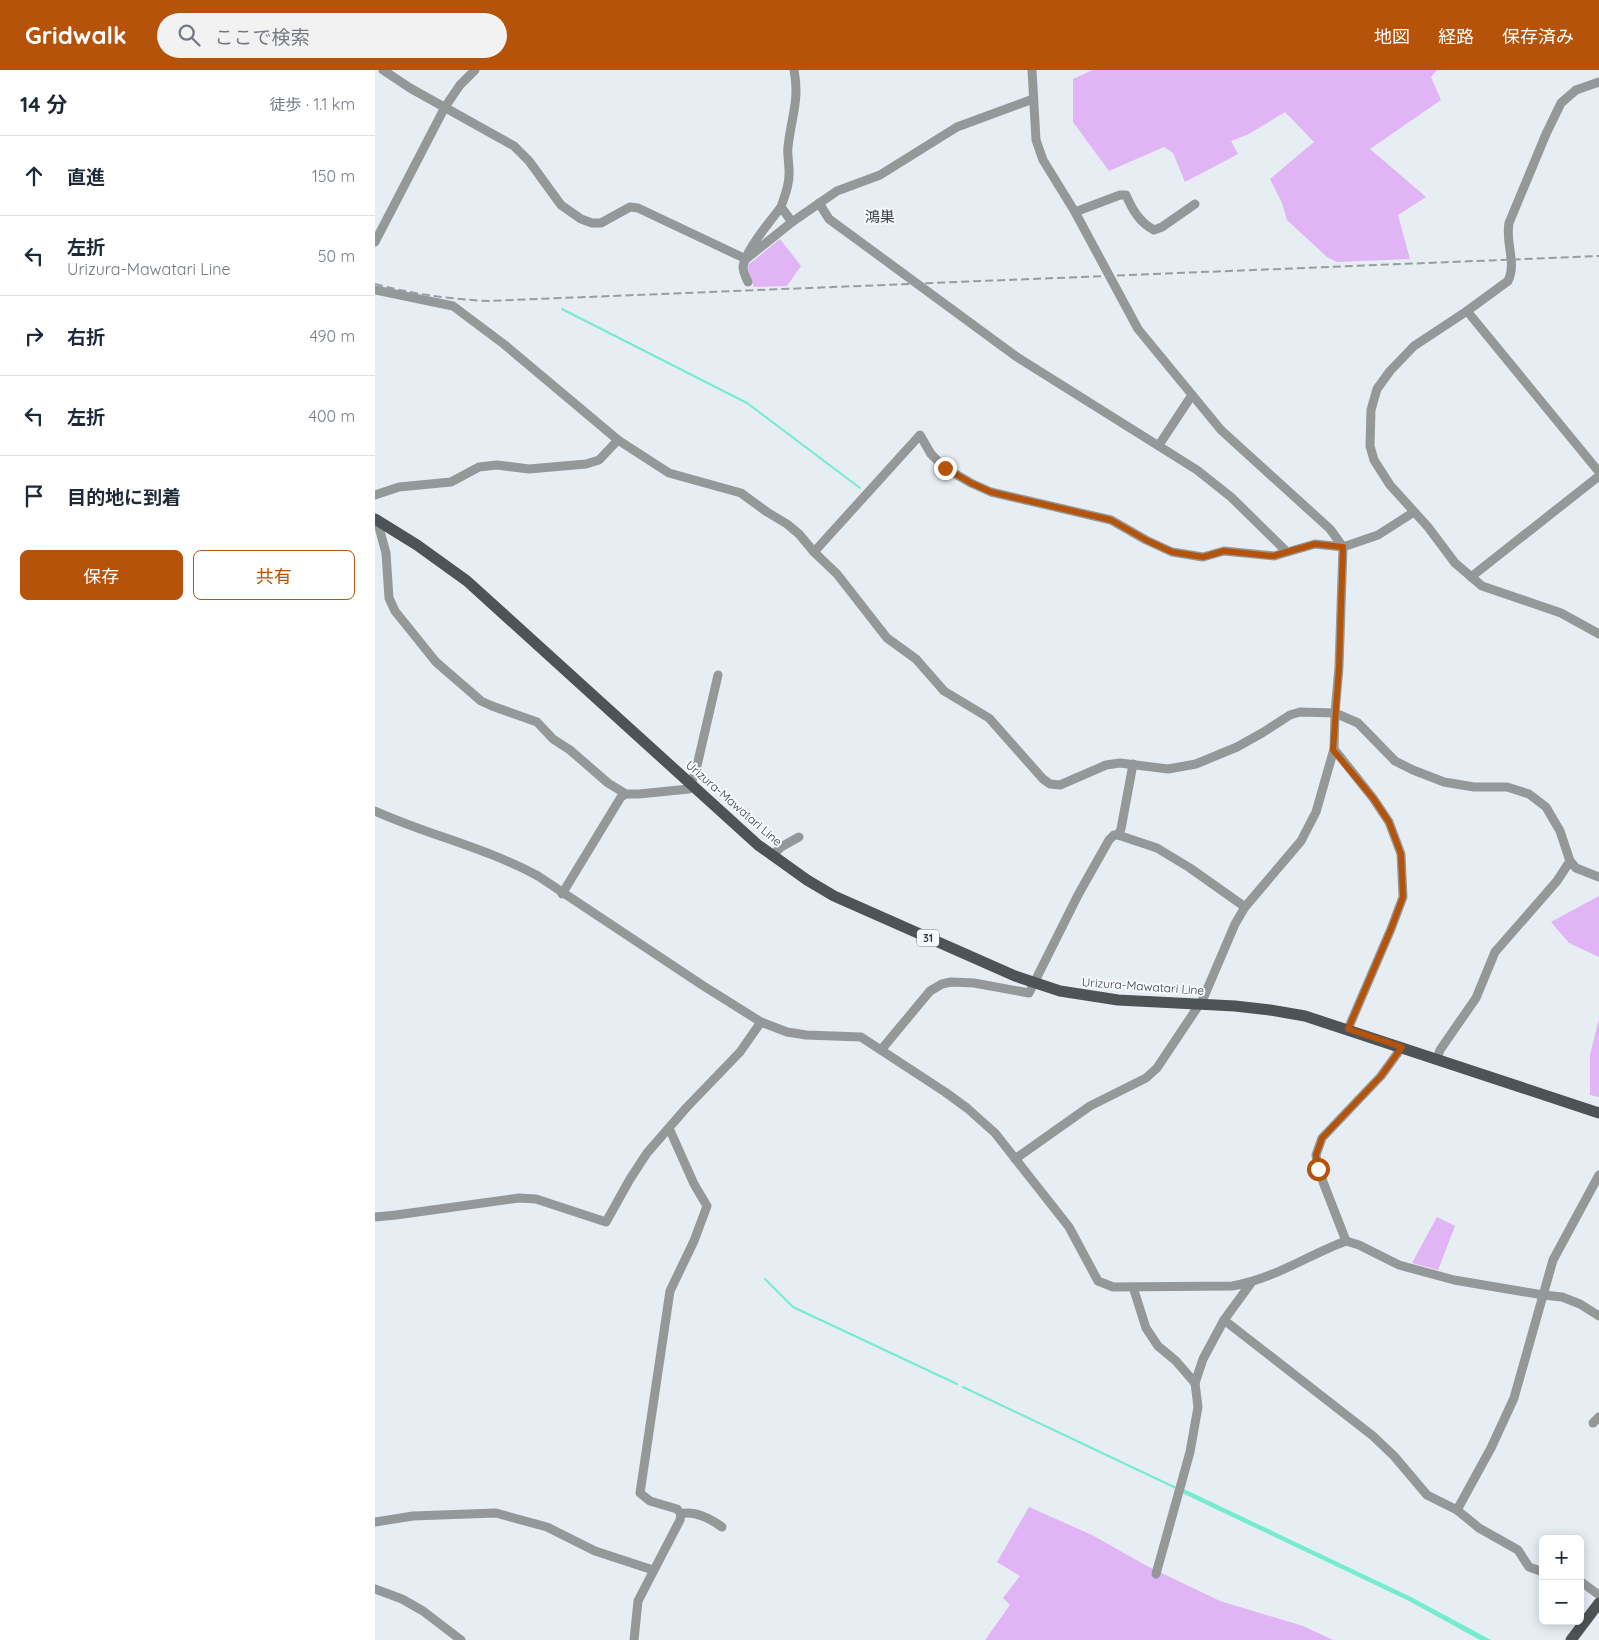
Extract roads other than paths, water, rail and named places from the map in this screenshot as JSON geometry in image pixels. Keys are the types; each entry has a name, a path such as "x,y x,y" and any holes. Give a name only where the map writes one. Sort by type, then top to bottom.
{"main road":[{"name":"Urizura-Mawatari Line","path":"376,519 417,545 473,586 742,831 772,856 833,896 987,965 1060,991 1093,997 1235,1006 1305,1016 1599,1113"},
{"path":"1571,1640 1599,1603"}],"street":[{"path":"383,70 410,88 513,146 529,161 561,205 581,219 592,223 601,223 630,207 638,208 746,259"},
{"path":"376,238 445,107 460,85 475,70"},
{"path":"748,282 743,268 746,259 761,231 781,207 789,184 788,149 797,85 794,70"},
{"path":"1015,1159 1089,1106 1146,1078 1157,1068 1208,989 1235,924 1245,907 1301,841 1316,812 1333,750 1339,667 1343,547 1330,529 1221,430 1138,329 1075,212 1043,160 1036,140 1032,70"},
{"path":"1599,82 1575,90 1561,103 1546,134 1509,223 1507,233 1513,266 1508,281 1414,346 1389,371 1377,389 1371,410 1370,446 1375,460 1391,485 1428,527 1455,563 1471,577 1482,586 1561,613 1599,634"},
{"path":"746,259 792,222 837,191 880,174 957,127 1033,99"},
{"path":"1075,212 1120,195 1126,195 1139,219 1146,226 1154,230 1195,204"},
{"path":"819,203 829,219 1017,357 1197,470 1231,497 1286,551"},
{"path":"781,207 792,222"},
{"path":"375,290 453,306 505,346 618,440 669,473 741,493 787,524 837,574 887,638 916,659 944,691 989,718 1043,779 1050,784 1060,785 1106,765 1120,763 1167,769 1196,764 1237,747 1262,733 1289,714 1300,712 1335,713 1358,723 1395,761 1413,770 1444,782 1474,787 1507,787 1529,794 1546,807 1560,831 1569,861 1576,868 1599,877"},
{"path":"1467,311 1599,474 1471,577"},
{"path":"1159,445 1192,395"},
{"path":"814,552 920,435 931,454 945,468 991,492 1111,520 1172,552 1203,557 1224,551 1273,556 1315,544 1343,547 1377,535 1415,512"},
{"path":"375,495 399,487 451,482 479,467 497,465 529,469 586,464 599,460 618,440"},
{"path":"376,519 387,552 389,598 395,610 436,662 481,701 537,722 553,740 570,750 608,783 626,794 689,789 697,770 719,675"},
{"path":"1333,750 1373,798 1389,822 1401,854 1403,897 1348,1029"},
{"path":"1118,835 1121,829 1133,764"},
{"path":"562,894 621,798 626,794"},
{"path":"375,811 423,831 520,866 761,1022 787,1032 805,1035 861,1037 881,1050 967,1108 995,1133 1069,1228 1098,1281 1113,1287 1133,1288 1232,1286 1251,1283 1346,1241 1359,1245 1399,1265 1463,1282 1562,1297 1580,1304 1599,1316"},
{"path":"881,1050 930,991 942,984 951,982 974,983 1029,993 1078,895 1109,840 1114,835 1157,848 1190,868 1245,907"},
{"path":"772,856 781,847 799,837"},
{"path":"1437,1059 1440,1050 1476,998 1495,952 1557,881 1569,861"},
{"path":"375,1217 519,1198 536,1199 606,1222 647,1153 687,1107 740,1052 761,1022"},
{"path":"1346,1241 1318,1169 1316,1155 1322,1138 1381,1076 1402,1047"},
{"path":"634,1640 638,1601 681,1520 681,1514 677,1509 650,1501 640,1493 670,1291 694,1241 707,1206 694,1184 669,1128"},
{"path":"1457,1510 1491,1448 1514,1398 1553,1260 1599,1174"},
{"path":"1156,1574 1191,1452 1198,1407 1195,1383 1203,1358 1224,1320 1251,1283"},
{"path":"1133,1288 1146,1328 1158,1346 1195,1383"},
{"path":"1224,1320 1373,1436 1394,1456 1427,1495 1457,1510 1479,1528 1518,1550 1529,1567 1539,1571"},
{"path":"681,1514 687,1512 699,1515 716,1522 722,1527"},
{"path":"375,1522 413,1516 496,1513 547,1527 595,1552 653,1570"},
{"path":"1584,1584 1599,1595"},
{"path":"375,1589 409,1603 461,1640"}],"waterway":[{"path":"562,309 747,403 860,488"},
{"path":"765,1279 793,1307 957,1384"},
{"path":"963,1387 1176,1488"}],"railway":[{"path":"375,284 403,291 488,301 1599,256"}],"district":[{"name":"鴻巣","path":"880,216"}]}
